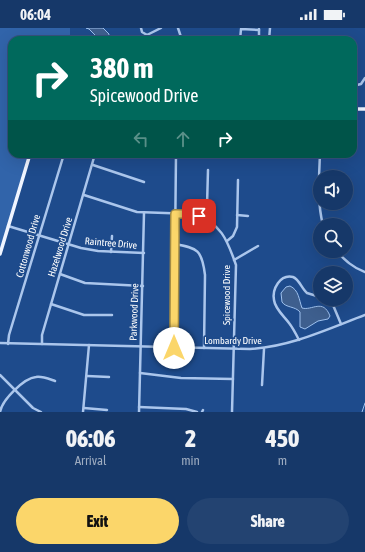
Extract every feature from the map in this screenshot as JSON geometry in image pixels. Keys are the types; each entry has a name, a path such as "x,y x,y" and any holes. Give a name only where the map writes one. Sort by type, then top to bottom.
{"main road":[{"path":"0,254 29,158"}],"street":[{"path":"140,28 142,32 147,35 152,34 161,28"},
{"path":"240,36 241,29 259,29"},
{"path":"357,85 361,84 365,78"},
{"name":"Cottonwood Drive","path":"8,344 63,158"},
{"name":"Hazelwood Drive","path":"42,344 42,335 94,158"},
{"path":"174,348 176,158"},
{"path":"320,158 318,189 322,218"},
{"path":"93,165 144,182"},
{"path":"203,218 207,206 208,170"},
{"path":"227,241 233,236 237,226 238,180"},
{"name":"Spicewood Drive","path":"84,195 137,212 192,214 203,218 223,233 236,265 232,412"},
{"name":"Parkwood Drive","path":"139,412 144,213"},
{"path":"237,215 248,216"},
{"name":"Raintree Drive","path":"8,226 81,248 111,252 144,253"},
{"path":"111,252 112,236"},
{"path":"174,244 191,247 196,250 200,254 204,266 204,348"},
{"path":"234,260 258,246"},
{"path":"343,258 355,268 365,272"},
{"path":"60,274 85,283 143,286"},
{"path":"299,340 293,328 275,302 274,290 282,279 293,277 298,281 307,294 313,295"},
{"path":"51,304 84,314 112,315"},
{"path":"334,306 341,324"},
{"name":"Lombardy Drive","path":"0,343 174,348 264,348 299,340 365,315"},
{"path":"83,412 89,345"},
{"path":"262,385 264,348"},
{"path":"140,373 182,378 233,379"},
{"path":"0,374 33,408 41,412"},
{"path":"87,376 108,378"},
{"path":"0,412 6,398 31,378 37,377 55,381"},
{"path":"139,407 186,409 197,412"},
{"path":"84,408 107,410"}],"shaded area":[{"path":"0,28 70,28 70,36 8,36 8,158 27,158 0,252"},
{"path":"86,28 103,28 109,34 109,36 96,36"},
{"path":"290,286 295,290 302,308 321,306 330,316 328,319 318,321 305,329 300,327 300,312 282,302 281,293 286,287"}],"waterway":[{"path":"362,412 365,403"}],"route":[{"path":"174,348 175,214 192,214 199,216"}]}
